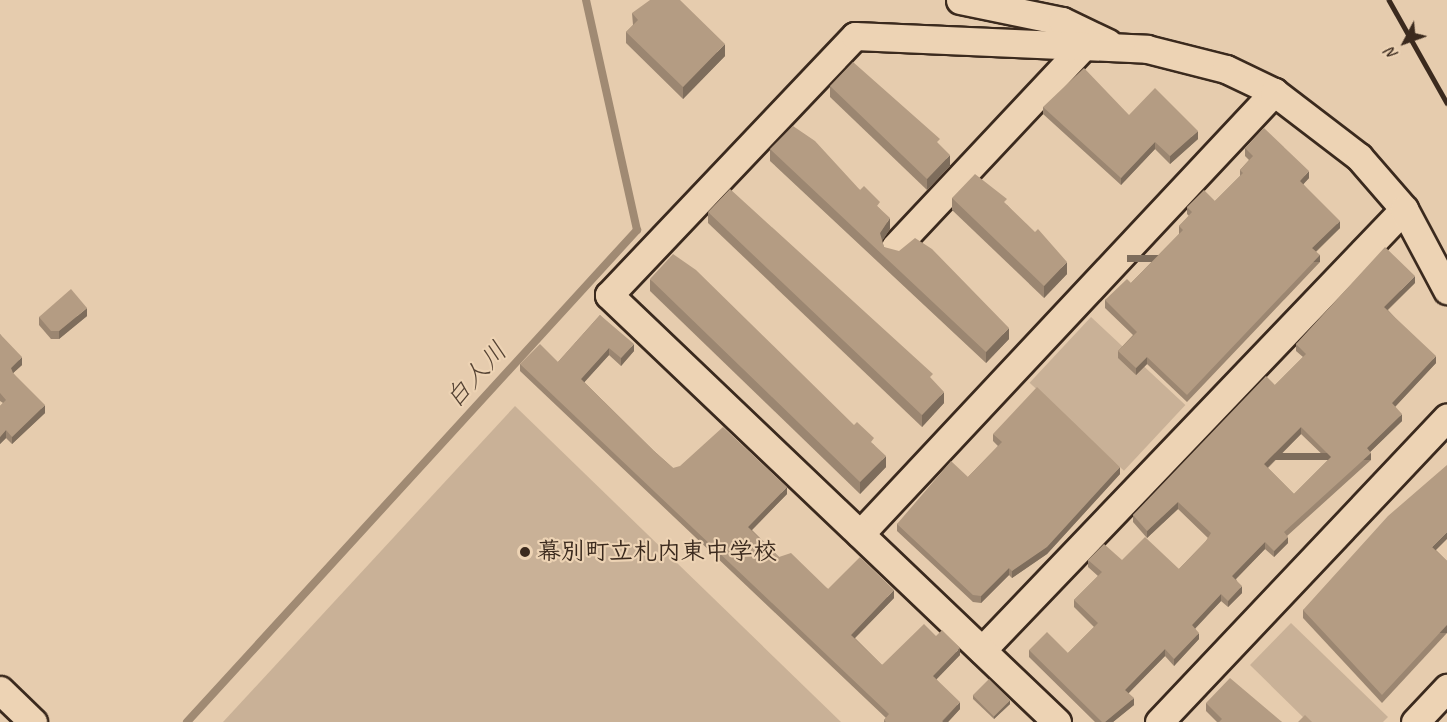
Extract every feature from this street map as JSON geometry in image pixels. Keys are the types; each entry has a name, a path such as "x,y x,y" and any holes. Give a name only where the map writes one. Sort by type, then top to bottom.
{"street":[{"path":"960,0 1062,21 1117,48"},
{"path":"1058,722 609,295 855,36 1147,49 1226,69 1274,92 1359,157 1404,209 1447,290"},
{"path":"895,247 1084,46"},
{"path":"860,534 1274,92"},
{"path":"982,650 1404,209"},
{"path":"1159,722 1447,417"},
{"path":"1415,722 1447,688"},
{"path":"0,690 33,722"}],"shaded area":[{"path":"1091,317 1185,405 1124,471 1030,383"},
{"name":"幕別町立札内東中学校","path":"515,406 841,722 223,722"},
{"path":"1291,623 1388,717 1383,722 1308,722 1250,665"}],"building":[{"path":"650,0 680,0 725,44 683,87 626,32 638,20 632,13"},
{"path":"853,62 940,139 937,142 950,155 927,179 830,86"},
{"path":"1084,68 1129,115 1155,88 1198,131 1170,156 1155,142 1121,178 1043,107"},
{"path":"793,126 815,141 860,190 864,186 880,202 877,206 890,218 880,233 884,247 899,251 915,238 932,249 1009,328 986,352 770,149"},
{"path":"1264,128 1309,171 1300,181 1340,221 1312,248 1320,255 1187,395 1147,357 1136,368 1118,351 1137,332 1105,300 1127,279 1131,283 1183,230 1179,226 1192,212 1187,207 1204,190 1215,201 1243,173 1240,170 1253,156 1245,148"},
{"path":"975,174 1007,199 1004,202 1035,232 1038,229 1067,262 1044,286 952,198"},
{"path":"730,189 933,374 930,377 944,392 922,415 708,212"},
{"path":"1385,247 1415,276 1384,307 1436,356 1392,403 1402,414 1367,448 1371,453 1284,532 1288,537 1274,551 1265,542 1232,576 1242,586 1228,601 1221,594 1192,625 1199,633 1174,659 1165,649 1125,690 1134,698 1102,722 1029,650 1047,632 1068,653 1098,623 1074,600 1102,572 1088,560 1104,544 1122,560 1145,537 1179,569 1206,541 1211,533 1178,502 1147,531 1133,515 1266,376 1275,385 1306,354 1296,344","holes":["1301,427 1331,457 1294,494 1264,464"]},
{"path":"673,254 696,270 854,425 857,422 874,438 871,442 886,456 860,482 650,279"},
{"path":"71,289 87,308 59,331 51,331 39,317"},
{"path":"600,315 634,344 621,358 609,348 581,379 654,451 673,468 680,466 723,427 787,487 748,527 779,557 791,553 828,589 860,557 894,590 851,635 882,665 924,624 936,636 942,630 960,648 933,676 960,702 943,722 886,722 884,720 889,714 520,364 540,344 558,362"},
{"path":"0,334 22,357 11,368 13,373 45,405 12,437 6,430 0,437 0,406 6,400 0,393"},
{"path":"1037,387 1120,467 1047,547 1012,571 1009,568 981,596 973,595 897,524 951,461 968,477 1002,442 993,434"},
{"path":"1447,465 1447,532 1432,547 1447,561 1447,625 1382,695 1303,610 1388,516"},
{"path":"1230,678 1282,722 1219,722 1222,719 1206,703"},
{"path":"989,679 1010,700 994,716 973,695"},
{"path":"1305,715 1312,722 1298,722"}],"waterway":[{"name":"白人川","path":"187,722 637,230 586,0"}],"railway":[{"path":"1389,0 1447,103"}],"place":[{"name":"幕別町立札内東中学校","path":"525,552"}]}
